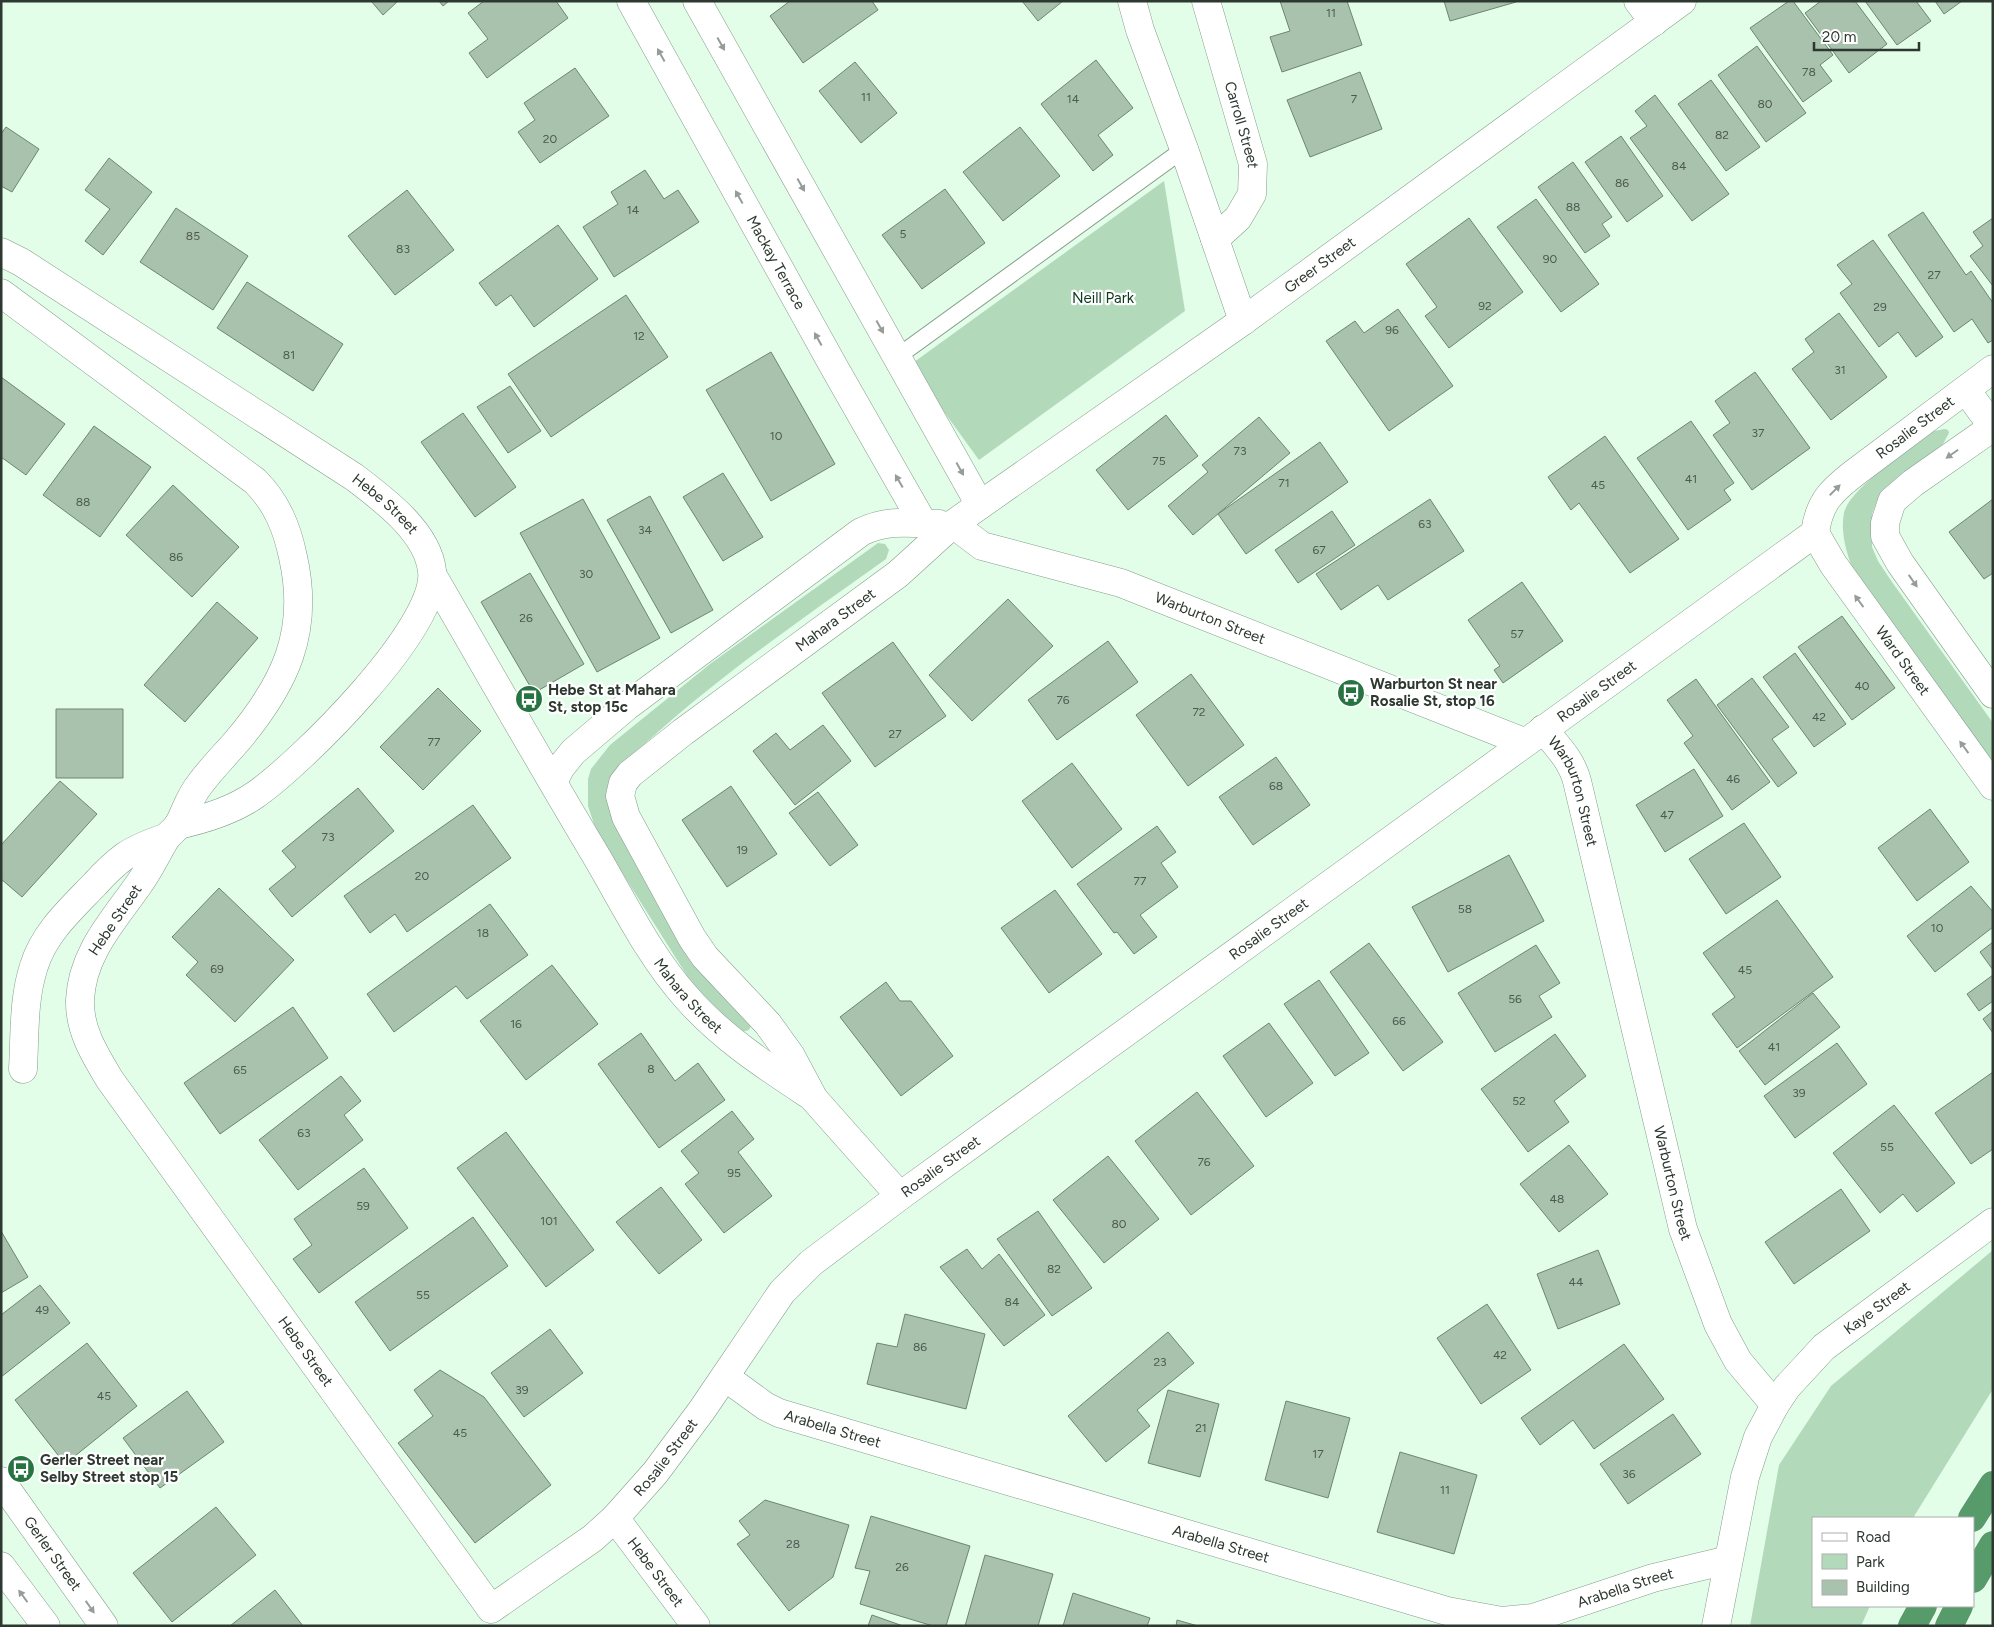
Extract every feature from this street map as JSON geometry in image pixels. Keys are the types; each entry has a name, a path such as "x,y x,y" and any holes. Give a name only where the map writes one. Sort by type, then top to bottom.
{"highway":[{"path":"1973,1517 1993,1485"},
{"path":"1974,1577 1993,1545"},
{"path":"1912,1626 1922,1607"},
{"path":"1949,1626 1958,1607"}],"street":[{"name":"Mackay Terrace","path":"631,1 824,350 923,523"},
{"path":"697,1 980,505"},
{"path":"1132,1 1140,30 1184,149 1243,321"},
{"name":"Carroll Street","path":"1206,1 1253,164 1252,194 1238,218 1215,239"},
{"name":"Greer Street","path":"953,524 1243,321 1646,12 1682,1"},
{"name":"Hebe Street","path":"1,252 20,262 360,481 395,510 418,536 429,558 433,576"},
{"name":"Hebe Street","path":"1,293 255,481 275,504 287,532 296,570 299,605 298,628 279,681 237,741 199,785 147,873 97,942 91,955 83,977 80,1000 84,1028 94,1053 110,1080 491,1609 592,1538 616,1518 696,1626"},
{"name":"Rosalie Street","path":"616,1518 654,1473 725,1378 782,1292 811,1262 1815,533 1821,507 1833,491 1993,369"},
{"name":"Rosalie Street","path":"1966,390 1993,427 1913,483 1892,501 1885,523 1885,536 1896,556 1993,694"},
{"path":"553,782 573,752 627,706 861,532 879,524 898,522 953,524"},
{"name":"Mahara Street","path":"900,1196 814,1099 780,1038 759,1012 711,963 692,938 626,816 621,802 621,788 630,774 652,756 898,574 953,524"},
{"name":"Warburton Street","path":"953,524 982,546 1121,583 1534,736 1566,755 1577,780 1683,1229 1718,1324 1738,1361 1775,1405"},
{"name":"Ward Street","path":"1815,533 1855,595 1993,786"},
{"path":"23,1069 25,1016 34,966 51,933 69,911 113,865 136,850 173,831 226,811 254,795 296,762 373,680 410,631 426,599 433,576"},
{"name":"Mahara Street","path":"433,576 657,960 705,1017 740,1048 814,1099"},
{"name":"Kaye Street","path":"1775,1405 1787,1387 1824,1348 1993,1222"},
{"name":"Arabella Street","path":"725,1378 765,1406 779,1413 1447,1611 1502,1621 1533,1618 1653,1578 1728,1560"},
{"path":"1716,1626 1745,1477 1758,1437 1775,1405"},
{"name":"Gerler Street","path":"1,1481 104,1626"},
{"path":"1,1566 46,1626"}],"lane":[{"path":"897,356 1184,149"}],"green space":[{"name":"Neill Park","path":"1164,181 1185,311 979,460 910,365"},
{"path":"1945,429 1949,433 1943,444 1877,501 1872,514 1872,547 1878,561 1892,582 1993,723 1993,764 1854,573 1844,536 1844,513 1857,492 1869,480 1934,431"},
{"path":"878,543 885,544 889,550 886,559 765,646 677,715 619,768 608,789 752,1023 749,1030 742,1032 736,1029 691,982 597,833 588,806 588,779 591,769 610,745 710,664"},
{"path":"1993,1250 1993,1389 1914,1517 1812,1517 1812,1607 1870,1607 1861,1626 1750,1626 1779,1465 1831,1386"}],"building":[{"path":"371,1 398,1 383,15"},
{"path":"439,1 449,1 443,6"},
{"path":"484,1 556,1 568,18 487,78 469,53 488,39 468,13"},
{"path":"790,1 872,1 878,10 803,63 770,16"},
{"path":"1022,1 1063,1 1038,21"},
{"path":"1280,1 1347,1 1362,45 1282,72 1270,37 1290,31"},
{"path":"1444,1 1515,1 1516,2 1450,21"},
{"path":"1789,1 1793,1 1833,55 1820,65 1832,81 1803,102 1750,28"},
{"path":"1821,1 1855,1 1887,44 1849,73 1805,13"},
{"path":"1865,1 1916,1 1931,21 1897,45"},
{"path":"1935,1 1962,1 1944,14"},
{"path":"1757,46 1806,113 1766,142 1718,75"},
{"path":"1096,60 1133,108 1098,135 1113,155 1093,171 1041,104"},
{"path":"855,62 897,113 861,143 819,91"},
{"path":"575,68 609,116 540,163 518,132 535,120 524,103"},
{"path":"1360,72 1382,129 1310,157 1287,100"},
{"path":"1711,80 1760,147 1726,171 1678,104"},
{"path":"1655,95 1729,194 1692,221 1630,138 1647,126 1635,111"},
{"path":"6,127 39,149 12,192 1,186 1,134"},
{"path":"1020,127 1060,176 1003,221 963,172"},
{"path":"1621,136 1663,196 1627,222 1585,162"},
{"path":"109,158 152,192 103,255 85,241 110,209 85,190"},
{"path":"1573,162 1612,217 1602,224 1610,236 1585,253 1538,187"},
{"path":"645,170 664,199 678,190 699,222 614,277 583,227 618,204 611,192"},
{"path":"945,189 985,243 922,289 882,235"},
{"path":"407,190 454,250 395,295 348,236"},
{"path":"1536,199 1599,284 1561,312 1497,227"},
{"path":"176,208 248,256 213,310 140,262"},
{"path":"1923,212 1966,275 1971,271 1993,303 1993,340 1988,343 1972,319 1954,332 1888,235"},
{"path":"1469,218 1523,292 1449,348 1425,316 1437,307 1406,264"},
{"path":"1993,218 1993,286 1970,256 1983,246 1973,232"},
{"path":"558,225 598,279 534,327 511,295 496,306 479,283"},
{"path":"1873,240 1943,337 1916,357 1898,332 1879,347 1840,293 1852,284 1837,265"},
{"path":"247,282 343,344 313,391 217,328"},
{"path":"626,295 668,357 551,437 508,374"},
{"path":"1398,309 1453,386 1389,431 1326,341 1355,321 1364,333"},
{"path":"1839,313 1887,377 1831,420 1792,369 1814,352 1805,339"},
{"path":"771,352 835,464 771,501 706,390"},
{"path":"1755,372 1810,448 1752,490 1713,435 1730,423 1715,401"},
{"path":"1,377 65,424 26,475 1,457"},
{"path":"510,386 541,431 508,453 477,407"},
{"path":"463,413 516,487 475,517 421,442"},
{"path":"1166,415 1198,456 1128,510 1096,470"},
{"path":"1259,417 1290,453 1193,535 1168,506 1208,472 1202,465"},
{"path":"1691,421 1734,483 1724,490 1731,500 1688,530 1637,458"},
{"path":"94,426 151,467 100,537 43,495"},
{"path":"1605,436 1679,539 1630,573 1579,503 1571,510 1548,477"},
{"path":"1320,442 1348,482 1246,554 1218,514"},
{"path":"723,473 763,537 723,561 683,497"},
{"path":"173,485 239,547 192,597 126,535"},
{"path":"650,496 713,610 671,633 607,520"},
{"path":"583,499 660,638 597,672 520,533"},
{"path":"1430,499 1464,551 1388,600 1378,585 1341,610 1316,574"},
{"path":"1993,499 1993,573 1984,579 1949,532"},
{"path":"1332,511 1355,545 1298,583 1275,550"},
{"path":"530,573 584,664 534,693 481,602"},
{"path":"1522,582 1563,641 1503,683 1494,670 1500,666 1468,620"},
{"path":"1008,599 1053,646 972,721 929,675"},
{"path":"217,602 258,638 185,722 144,685"},
{"path":"1842,616 1895,688 1852,720 1798,647"},
{"path":"1108,641 1138,682 1057,740 1028,700"},
{"path":"893,642 946,716 875,767 822,693"},
{"path":"1795,653 1846,724 1814,747 1763,677"},
{"path":"1191,674 1244,745 1188,786 1136,715"},
{"path":"1752,678 1789,727 1772,739 1797,773 1778,787 1717,705"},
{"path":"1696,679 1770,782 1732,810 1684,743 1693,736 1667,700"},
{"path":"438,688 481,731 423,790 380,747"},
{"path":"56,709 123,709 123,778 56,778"},
{"path":"823,725 851,761 795,805 753,751 776,733 790,750"},
{"path":"1276,757 1310,805 1253,845 1219,797"},
{"path":"1072,763 1122,829 1072,868 1022,801"},
{"path":"1694,769 1723,816 1665,852 1636,805"},
{"path":"60,781 97,814 22,897 1,879 1,845"},
{"path":"731,786 777,854 727,887 682,820"},
{"path":"358,788 394,831 292,917 269,889 296,867 282,851"},
{"path":"818,792 858,845 830,866 789,813"},
{"path":"473,805 511,858 407,932 395,914 370,933 344,896"},
{"path":"1930,809 1969,862 1917,901 1878,848"},
{"path":"1744,823 1781,877 1726,914 1689,859"},
{"path":"1157,826 1176,852 1161,863 1178,887 1140,915 1157,937 1134,954 1117,932 1114,933 1077,884"},
{"path":"1509,855 1544,921 1448,972 1412,907"},
{"path":"1971,886 1993,912 1993,927 1935,972 1907,936"},
{"path":"219,888 294,960 235,1022 186,975 198,962 172,937"},
{"path":"1055,890 1102,954 1049,993 1001,928"},
{"path":"1777,900 1833,977 1737,1048 1712,1014 1735,997 1703,953"},
{"path":"490,904 528,955 467,999 456,986 394,1032 367,994"},
{"path":"1993,942 1993,970 1980,952"},
{"path":"1369,943 1443,1042 1403,1071 1330,972"},
{"path":"1536,945 1560,983 1539,996 1552,1017 1495,1052 1458,993"},
{"path":"552,965 598,1024 526,1080 480,1021"},
{"path":"1993,975 1993,1001 1979,1011 1967,994"},
{"path":"1319,980 1369,1053 1335,1076 1284,1004"},
{"path":"886,982 900,1001 911,1001 953,1056 901,1096 840,1017"},
{"path":"1813,993 1840,1027 1765,1085 1739,1051"},
{"path":"293,1007 328,1058 220,1134 184,1083"},
{"path":"1993,1011 1993,1033 1983,1019"},
{"path":"1269,1023 1313,1083 1266,1117 1223,1056"},
{"path":"641,1033 675,1081 698,1063 725,1100 659,1148 598,1064"},
{"path":"1555,1034 1586,1076 1554,1101 1569,1122 1528,1152 1481,1089"},
{"path":"1837,1043 1867,1084 1795,1138 1764,1096"},
{"path":"1993,1072 1993,1149 1971,1164 1935,1113"},
{"path":"341,1076 361,1101 344,1115 363,1140 298,1190 259,1140"},
{"path":"1197,1092 1254,1166 1191,1215 1135,1141"},
{"path":"1894,1105 1955,1183 1917,1212 1903,1194 1880,1213 1833,1153"},
{"path":"732,1111 754,1139 738,1152 772,1196 724,1233 685,1184 699,1173 681,1151"},
{"path":"506,1132 594,1250 546,1287 457,1168"},
{"path":"1569,1145 1608,1194 1559,1232 1520,1184"},
{"path":"1108,1156 1159,1219 1104,1263 1053,1200"},
{"path":"364,1168 408,1228 319,1293 293,1259 312,1245 294,1219"},
{"path":"661,1187 702,1240 659,1274 616,1222"},
{"path":"1841,1189 1870,1231 1794,1284 1765,1242"},
{"path":"1038,1211 1092,1288 1052,1316 997,1239"},
{"path":"473,1217 508,1266 390,1351 355,1302"},
{"path":"1,1231 28,1277 1,1293"},
{"path":"967,1249 982,1269 999,1254 1045,1315 1004,1346 940,1267"},
{"path":"1598,1250 1620,1304 1558,1329 1537,1274"},
{"path":"40,1285 70,1323 1,1377 1,1315"},
{"path":"1487,1304 1531,1370 1481,1404 1437,1338"},
{"path":"905,1314 985,1334 966,1409 867,1384 877,1343 897,1347"},
{"path":"550,1329 583,1373 524,1417 491,1373"},
{"path":"1168,1332 1194,1363 1137,1410 1150,1426 1106,1462 1068,1416"},
{"path":"87,1343 137,1406 65,1464 15,1400"},
{"path":"1624,1344 1664,1399 1594,1449 1573,1420 1540,1445 1521,1418"},
{"path":"440,1370 484,1397 551,1485 475,1543 398,1443 433,1416 414,1390"},
{"path":"1168,1390 1219,1404 1200,1477 1148,1463"},
{"path":"187,1391 224,1442 160,1488 123,1438"},
{"path":"1286,1401 1350,1418 1328,1498 1265,1480"},
{"path":"1673,1414 1701,1454 1628,1504 1600,1464"},
{"path":"1400,1452 1477,1475 1454,1554 1377,1532"},
{"path":"765,1500 849,1525 833,1577 789,1611 737,1544 750,1535 739,1521"},
{"path":"216,1507 256,1555 172,1622 133,1573"},
{"path":"871,1516 970,1546 946,1626 933,1626 860,1604 870,1571 855,1568"},
{"path":"985,1555 1053,1574 1038,1626 965,1626"},
{"path":"275,1590 303,1626 230,1626"},
{"path":"1073,1593 1150,1618 1147,1626 1063,1626"},
{"path":"872,1615 903,1626 868,1626"},
{"path":"1177,1620 1198,1626 1176,1626"}],"place":[{"name":"Warburton St near Rosalie St, stop 16","path":"1351,693"},
{"name":"Hebe St at Mahara St, stop 15c","path":"529,699"},
{"name":"Gerler Street near Selby Street stop 15","path":"21,1469"}]}
